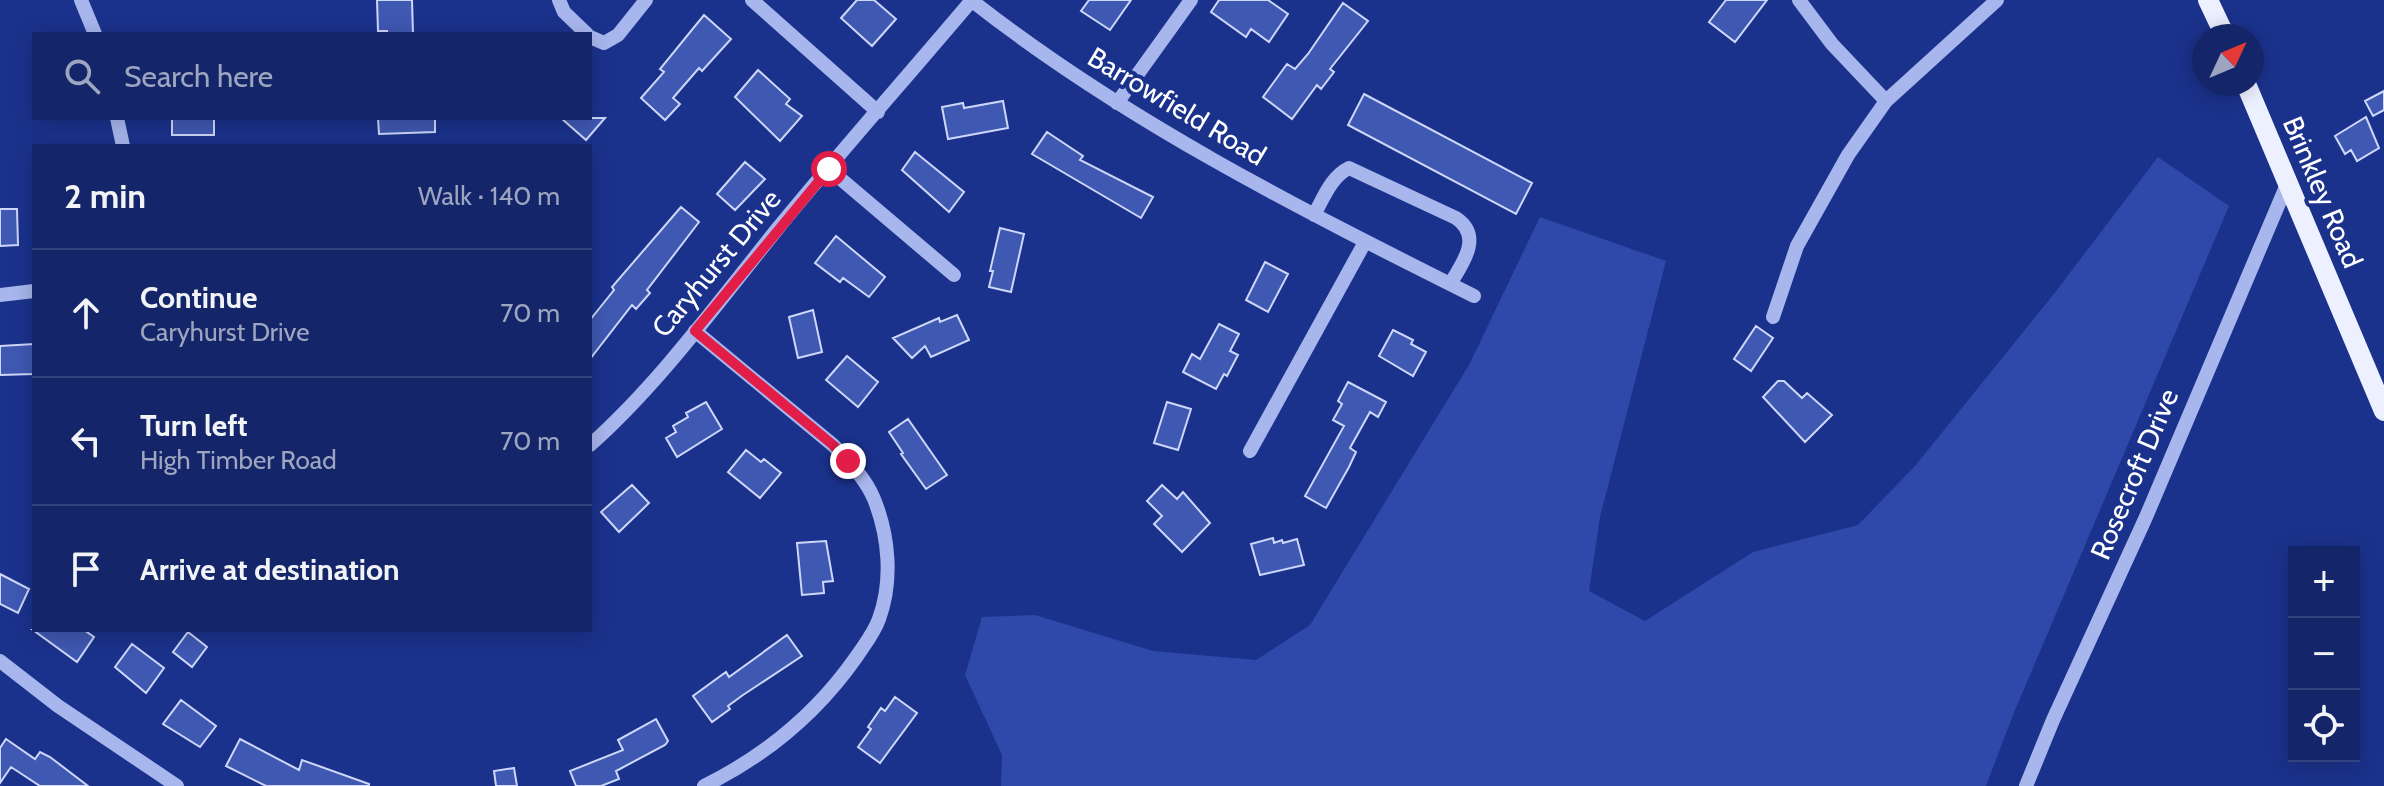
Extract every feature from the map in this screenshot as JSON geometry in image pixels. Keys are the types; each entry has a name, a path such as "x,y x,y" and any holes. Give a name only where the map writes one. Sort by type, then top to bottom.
{"main road":[{"path":"2208,0 2219,24"},
{"name":"Brinkley Road","path":"2251,96 2384,411"}],"street":[{"path":"81,0 94,32"},
{"path":"559,0 564,12 585,32"},
{"path":"592,37 604,43 618,35 646,0"},
{"path":"752,0 878,112"},
{"name":"Caryhurst Drive","path":"592,443 695,331 971,0"},
{"name":"Barrowfield Road","path":"971,0 1117,103 1216,163 1474,296"},
{"path":"1117,103 1191,0"},
{"path":"1799,0 1832,44 1886,101"},
{"path":"1773,317 1797,246 1848,155 1886,101 1997,0"},
{"path":"117,120 123,144"},
{"path":"1314,215 1331,184 1340,172 1349,168 1456,218 1465,223 1471,241 1450,284"},
{"path":"829,169 954,275"},
{"name":"Rosecroft Drive","path":"2026,786 2146,517 2288,182"},
{"path":"1250,451 1365,242"},
{"path":"0,295 32,291"},
{"path":"695,331 833,445 848,461 873,496 888,553 885,599 879,621 869,640 832,690 781,737 728,774 704,786"},
{"path":"0,661 78,720 177,786"}],"shaded area":[{"path":"2158,157 2229,206 2013,715 1986,786 1001,786 1002,755 965,675 982,617 1035,615 1153,651 1256,660 1310,625 1469,365 1540,217 1666,261 1600,517 1589,591 1645,621 1753,552 1858,525 1915,466 2053,295"}],"building":[{"path":"377,0 412,0 413,32 378,31"},
{"path":"857,0 874,0 896,19 872,46 841,18"},
{"path":"1089,0 1131,0 1110,30 1081,11"},
{"path":"1219,0 1268,0 1288,14 1269,42 1251,29 1246,37 1211,12"},
{"path":"1726,0 1767,0 1735,42 1709,22"},
{"path":"1343,3 1368,21 1330,69 1334,72 1321,89 1317,85 1292,119 1263,97 1287,64 1295,69 1308,54"},
{"path":"704,15 731,39 702,71 699,68 673,98 680,104 665,120 641,98 664,72 660,69"},
{"path":"758,70 790,99 786,104 802,116 780,141 735,97"},
{"path":"2384,91 2384,110 2373,116 2365,101"},
{"path":"1364,94 1532,183 1516,214 1348,125"},
{"path":"1003,101 1008,128 948,139 942,107 963,103 964,108"},
{"path":"2366,117 2379,148 2357,161 2351,150 2345,154 2335,136"},
{"path":"605,118 586,140 563,120"},
{"path":"172,120 214,120 214,135 172,135"},
{"path":"378,120 435,120 435,132 379,134"},
{"path":"1047,132 1083,156 1080,160 1153,197 1141,218 1032,154"},
{"path":"915,152 964,192 949,212 902,170"},
{"path":"745,162 765,179 735,210 717,194"},
{"path":"681,207 699,222 647,290 650,293 636,309 632,305 592,356 592,318 614,290 612,287"},
{"path":"0,209 17,209 18,245 0,246"},
{"path":"1000,228 1024,234 1011,292 989,287"},
{"path":"836,236 885,277 869,297 843,278 840,282 815,263"},
{"path":"1265,262 1288,274 1268,312 1246,300"},
{"path":"813,310 822,352 798,358 789,317"},
{"path":"957,315 969,340 931,357 925,346 912,358 893,338 939,318 940,322"},
{"path":"1219,324 1239,334 1230,351 1238,355 1216,389 1183,372 1192,354 1200,359"},
{"path":"1756,326 1773,338 1751,371 1734,359"},
{"path":"1393,330 1413,340 1411,344 1426,352 1413,376 1379,356"},
{"path":"32,344 32,374 0,375 0,346"},
{"path":"847,356 878,382 858,407 826,380"},
{"path":"1778,381 1784,381 1802,398 1807,393 1832,415 1805,442 1763,397"},
{"path":"1348,382 1386,402 1378,417 1370,412 1350,448 1356,452 1326,508 1305,496 1344,426 1333,420 1342,404 1338,401"},
{"path":"706,402 722,429 677,457 666,438 676,432 673,426 688,417 686,413"},
{"path":"1167,402 1191,409 1178,450 1154,443"},
{"path":"908,419 947,475 926,489 889,432"},
{"path":"746,450 781,473 760,498 728,472"},
{"path":"632,485 649,503 619,532 601,512"},
{"path":"1162,485 1177,499 1183,492 1210,523 1182,552 1154,524 1162,516 1147,501"},
{"path":"1273,538 1274,543 1297,539 1304,565 1260,575 1251,544"},
{"path":"826,541 833,581 823,582 824,593 802,595 797,543"},
{"path":"0,574 29,589 18,613 0,604"},
{"path":"36,632 87,632 94,637 77,662"},
{"path":"188,632 207,647 192,667 173,652"},
{"path":"787,635 802,656 728,706 730,709 712,722 693,696 726,672 729,677"},
{"path":"132,644 164,668 146,693 115,667"},
{"path":"895,697 917,713 880,763 858,747 881,708 885,711"},
{"path":"181,700 216,726 200,747 163,724"},
{"path":"656,719 668,741 665,745 616,771 619,779 601,786 576,786 570,771 623,750 618,740"},
{"path":"6,739 35,759 40,752 50,757 88,786 40,786 11,767 0,783 0,748"},
{"path":"240,739 299,770 302,760 369,786 266,786 226,766"},
{"path":"514,768 517,786 496,786 494,771"}],"route":[{"path":"829,169 695,331 833,445 848,461"}]}
